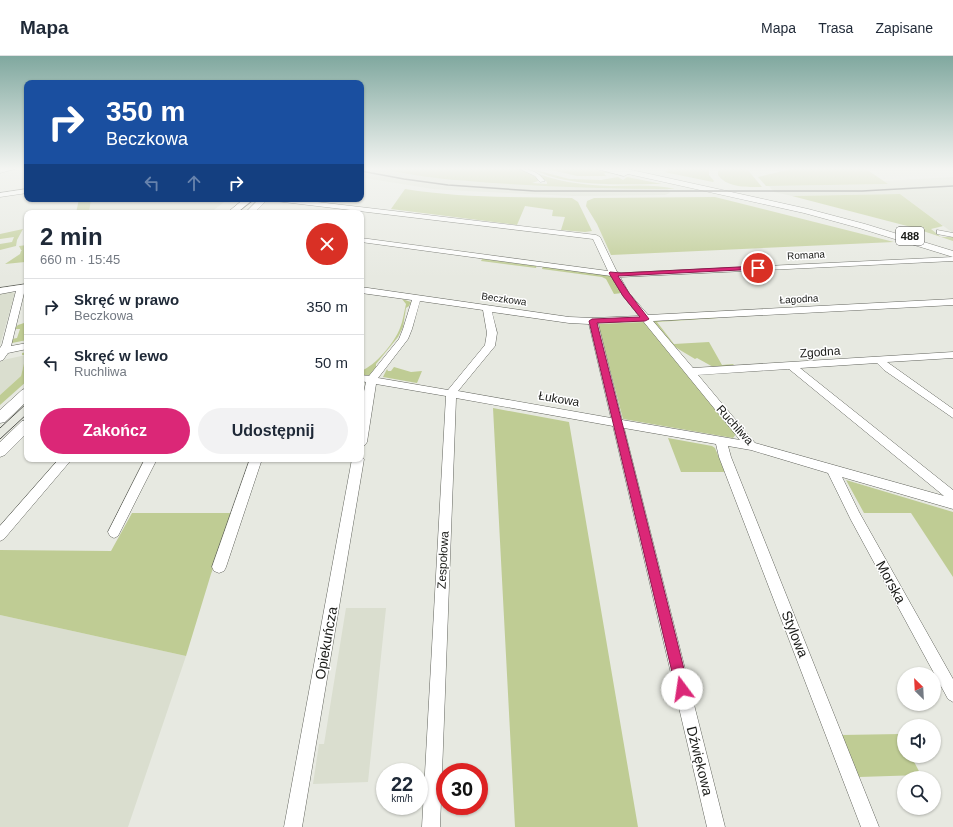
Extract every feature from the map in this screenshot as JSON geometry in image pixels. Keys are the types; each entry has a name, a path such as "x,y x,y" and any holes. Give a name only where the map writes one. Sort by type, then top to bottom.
{"main road":[{"path":"766,205 890,234"},
{"name":"488","path":"779,205 890,234 953,254"},
{"name":"488","path":"796,205 953,249"},
{"path":"808,205 912,232 953,245"},
{"path":"0,418 24,397"},
{"path":"0,451 24,428"}],"street":[{"path":"324,205 340,207"},
{"name":"Ruchliwa","path":"340,207 596,237 613,273 626,294 645,319 751,446 953,504"},
{"path":"940,232 953,235"},
{"name":"Romana","path":"364,240 621,275 953,259"},
{"path":"0,291 24,287 2,353"},
{"name":"Beczkowa","path":"364,290 569,320 592,321 645,319"},
{"path":"364,425 372,380 378,369 406,335 410,314 417,298"},
{"name":"Łagodna","path":"645,319 953,302"},
{"path":"451,393 490,346 492,333 487,308"},
{"name":"Dźwiękowa","path":"592,321 716,827"},
{"path":"2,353 24,347"},
{"name":"Zgodna","path":"689,372 792,367 953,356"},
{"path":"880,361 953,414"},
{"path":"792,367 953,497"},
{"name":"Łukowa","path":"364,379 751,446"},
{"name":"Zespołowa","path":"431,827 451,393"},
{"name":"Stylowa","path":"722,441 725,457 870,827"},
{"path":"0,535 63,462"},
{"path":"114,532 149,462"},
{"path":"219,567 255,462"},
{"name":"Opiekuńcza","path":"293,827 357,462"},
{"name":"Morska","path":"832,469 855,516 953,694"}],"shaded area":[{"path":"90,205 220,205 214,210 89,210"},
{"path":"915,205 953,205 953,233"},
{"path":"11,292 15,293 0,345 0,294"},
{"path":"24,355 21,376 0,395 0,362"},
{"path":"346,608 386,608 368,782 313,784 319,744 324,744"},
{"path":"0,615 186,656 128,827 0,827"}],"green space":[{"path":"78,205 90,205 89,210 77,210"},
{"path":"394,205 579,205 592,231 585,232 561,230 565,217 552,216 553,210 525,206 517,225 391,209"},
{"path":"747,205 894,242 611,255 597,224 586,206"},
{"path":"826,205 915,205 943,226 931,229 941,237 911,227"},
{"path":"23,229 17,240 16,246 0,250 0,244 12,242 14,237 0,239 0,234"},
{"path":"941,237 953,237 953,241"},
{"path":"24,245 24,262 5,264 20,254 22,250 19,246"},
{"path":"480,258 537,264 536,268 481,261 482,259 479,259"},
{"path":"543,266 609,274 622,293 614,294 606,279 602,277 542,269"},
{"path":"402,299 411,302 406,308 403,327 398,337 376,364 376,367 370,375 364,375 364,369 378,359 394,340 402,322 406,304"},
{"path":"719,318 657,322 674,344 709,342 722,365 733,364 735,366 715,368 697,358 695,359 675,347 653,321"},
{"path":"644,322 736,434 733,438 623,419 598,324"},
{"path":"24,323 24,341 12,343 12,339 17,338 20,329 14,329 18,325"},
{"path":"24,363 24,384 0,405 0,395 21,376"},
{"path":"394,367 411,372 422,371 417,383 383,377 387,369 388,371 391,371"},
{"path":"493,408 569,422 638,827 515,827"},
{"path":"668,438 712,446 715,448 725,472 681,472"},
{"path":"846,480 953,512 953,577 911,513 864,513"},
{"path":"132,513 233,513 211,574 186,656 0,615 0,550 111,551"},
{"path":"897,734 897,763 915,763 919,771 897,771 897,776 859,777 841,735"}],"tram line":[{"path":"241,210 247,205"},
{"path":"0,428 24,406"},
{"path":"0,439 24,417"}],"route":[{"path":"682,689 627,459 592,321 645,319 626,294 613,273 621,275 758,268"}]}
